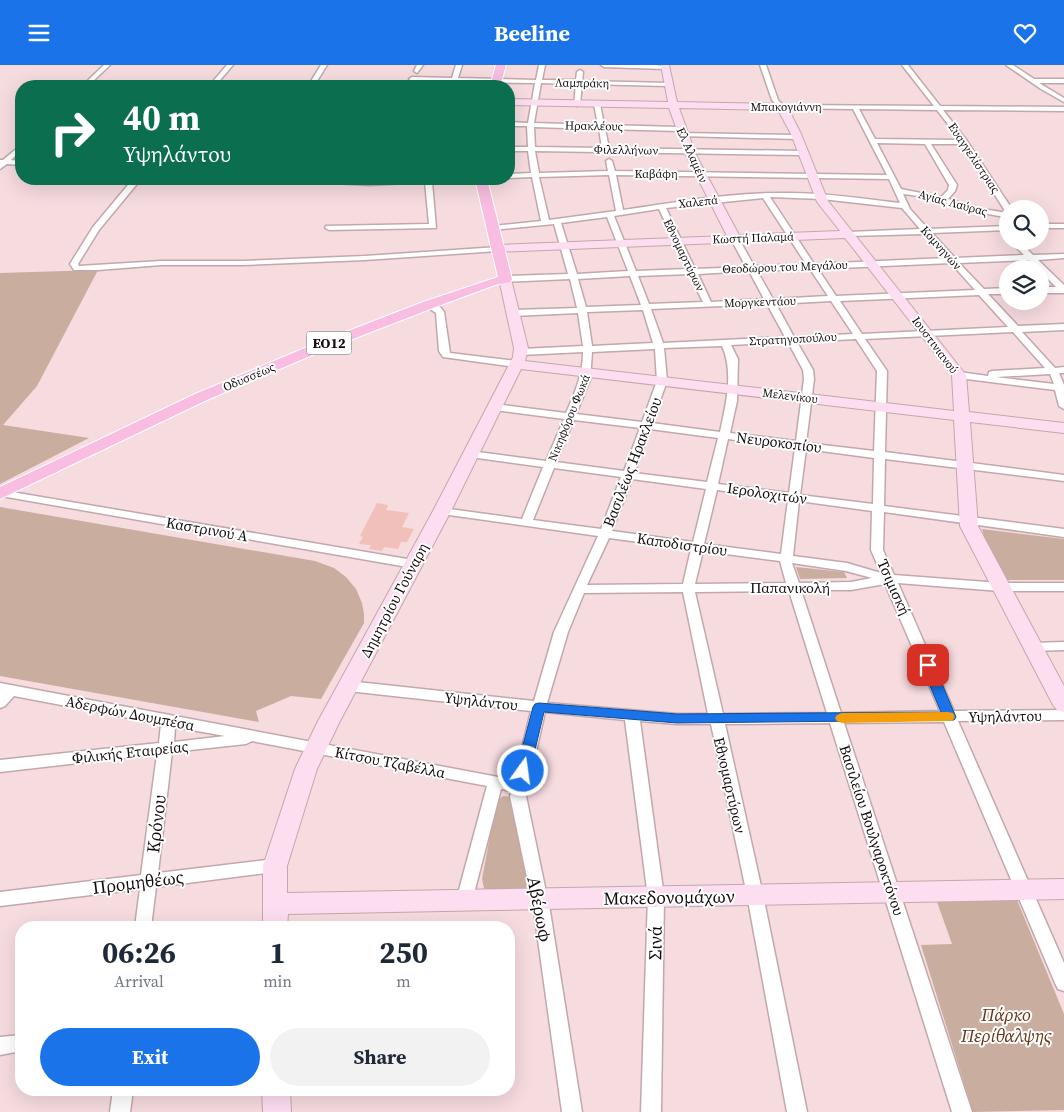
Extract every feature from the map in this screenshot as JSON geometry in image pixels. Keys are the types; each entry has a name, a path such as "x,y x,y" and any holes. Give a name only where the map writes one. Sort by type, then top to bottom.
{"main road":[{"path":"497,80 500,65"},
{"path":"482,185 505,279"},
{"name":"Οδυσσέως","path":"1,493 201,397 317,348 428,305 491,282 505,279"}],"street":[{"path":"91,80 107,65"},
{"path":"217,80 230,65"},
{"path":"315,80 324,65"},
{"path":"454,80 460,65"},
{"path":"542,65 531,125 532,149 546,224"},
{"path":"604,65 665,66"},
{"name":"Ιουστινιανού","path":"763,65 775,100 785,112 797,137 821,198 959,375 967,520 975,540 1064,705"},
{"name":"Ευαγγελίστριας","path":"905,65 965,142 1002,200"},
{"path":"1009,65 1035,81 1043,89 1064,100"},
{"name":"Ελ Αλαμέιν","path":"665,66 672,106 680,132 699,174 735,239"},
{"path":"577,104 580,72"},
{"name":"Λαμπράκη","path":"412,79 422,80"},
{"path":"1035,81 1064,81"},
{"name":"Λαμπράκη","path":"515,83 668,84"},
{"name":"Μπακογιάννη","path":"515,102 672,106 1064,109"},
{"path":"597,104 606,150"},
{"name":"Κομνηνών","path":"856,108 905,206 1052,370 1062,388 1064,406"},
{"name":"Ηρακλέους","path":"515,124 797,137"},
{"path":"873,141 965,142"},
{"path":"927,142 953,185 951,191 944,198"},
{"name":"Φιλελλήνων","path":"515,149 804,153"},
{"path":"2,164 15,152"},
{"name":"Βασιλέως Ηρακλείου","path":"539,707 561,632 605,533 647,426 662,381 660,345 621,243 615,213 612,173 609,161"},
{"path":"2,164 15,163"},
{"name":"Καβάφη","path":"515,176 612,173 892,177"},
{"path":"132,185 96,229 74,264 76,268 164,263 244,263 365,258 498,249"},
{"path":"329,228 433,226 429,185"},
{"name":"Αγίας Λαύρας","path":"899,191 944,198 988,213 999,214"},
{"name":"Χαλεπά","path":"493,227 546,224 661,206 765,196 821,198 905,206"},
{"name":"Τσιμισκή","path":"765,196 882,371 877,547 1064,983"},
{"name":"Εθνομαρτύρων","path":"661,206 708,304"},
{"name":"Νικηφόρου Φωκά","path":"526,522 588,373 589,349 581,310 557,222"},
{"path":"1049,226 1064,225"},
{"name":"Κωστή Παλαμά","path":"498,249 999,228"},
{"name":"Βασιλείου Βουλγαροκτόνου","path":"735,239 808,370 786,559 793,587 962,1112"},
{"path":"1023,250 1064,289"},
{"name":"Θεοδώρου του Μεγάλου","path":"505,279 1064,256"},
{"path":"505,279 513,313 519,358"},
{"path":"1049,290 1064,289"},
{"name":"Μοργκεντάου","path":"513,313 999,291"},
{"name":"Στρατηγοπούλου","path":"428,305 440,313 446,355 519,358 589,349 1064,327"},
{"name":"Εθνομαρτύρων","path":"725,342 733,359 733,389 688,588 755,895 797,1112"},
{"name":"Μελενίκου","path":"519,358 588,373 1064,428"},
{"name":"Δημητρίου Γούναρη","path":"274,916 275,866 296,795 316,748 442,511 519,358"},
{"path":"959,375 1064,370"},
{"path":"959,375 1062,388"},
{"name":"Νευροκοπίου","path":"495,407 1064,478"},
{"name":"Ιερολοχιτών","path":"470,454 1064,533"},
{"name":"Καστρινού Α","path":"1,493 414,564"},
{"name":"Καποδιστρίου","path":"442,511 847,567 891,579"},
{"name":"Παπανικολή","path":"579,589 857,586 891,579 1000,587"},
{"path":"1000,587 1064,587"},
{"path":"1032,647 1064,646"},
{"name":"Υψηλάντου","path":"348,686 632,716 716,719 1064,715"},
{"path":"0,703 5,689"},
{"name":"Αδερφών Δουμπέσα","path":"5,689 260,737"},
{"name":"Αβέρωφ","path":"539,707 519,787 519,803 539,899 572,1112"},
{"name":"Σινά","path":"632,716 656,897 651,1112"},
{"name":"Κρόνου","path":"144,921 169,720"},
{"name":"Κίτσου Τζαβέλλα","path":"260,737 519,787"},
{"name":"Φιλικής Εταιρείας","path":"0,766 260,737"},
{"path":"464,901 495,783"},
{"name":"Προμηθέως","path":"0,899 275,866"},
{"name":"Μακεδονομάχων","path":"274,916 464,901 1064,889"},
{"path":"0,1046 15,1044"},
{"path":"120,1112 122,1096"},
{"path":"276,1096 277,1112"}],"green space":[{"path":"98,270 37,386 3,425 89,438 0,484 0,273"},
{"path":"0,507 315,561 334,568 346,577 356,589 362,603 364,623 321,699 291,696 256,711 259,722 0,676"},
{"path":"982,529 1064,539 1064,580 1007,580 985,540"},
{"path":"796,567 844,572 847,578 800,579"},
{"path":"503,796 510,797 514,804 527,882 527,886 523,891 487,890 484,888 482,879 496,804"},
{"name":"Πάρκο Περίθαλψης","path":"1017,900 1064,1014 1064,1110 973,1112 921,945 952,944 937,902"}],"building":[{"path":"377,503 388,505 386,510 409,513 402,527 414,529 407,542 401,542 398,549 384,547 382,551 369,549 371,545 359,544 363,537 360,536"}],"slow traffic":[{"path":"842,718 948,717"}],"route":[{"path":"523,771 539,707 677,719 950,717 928,665"}]}
